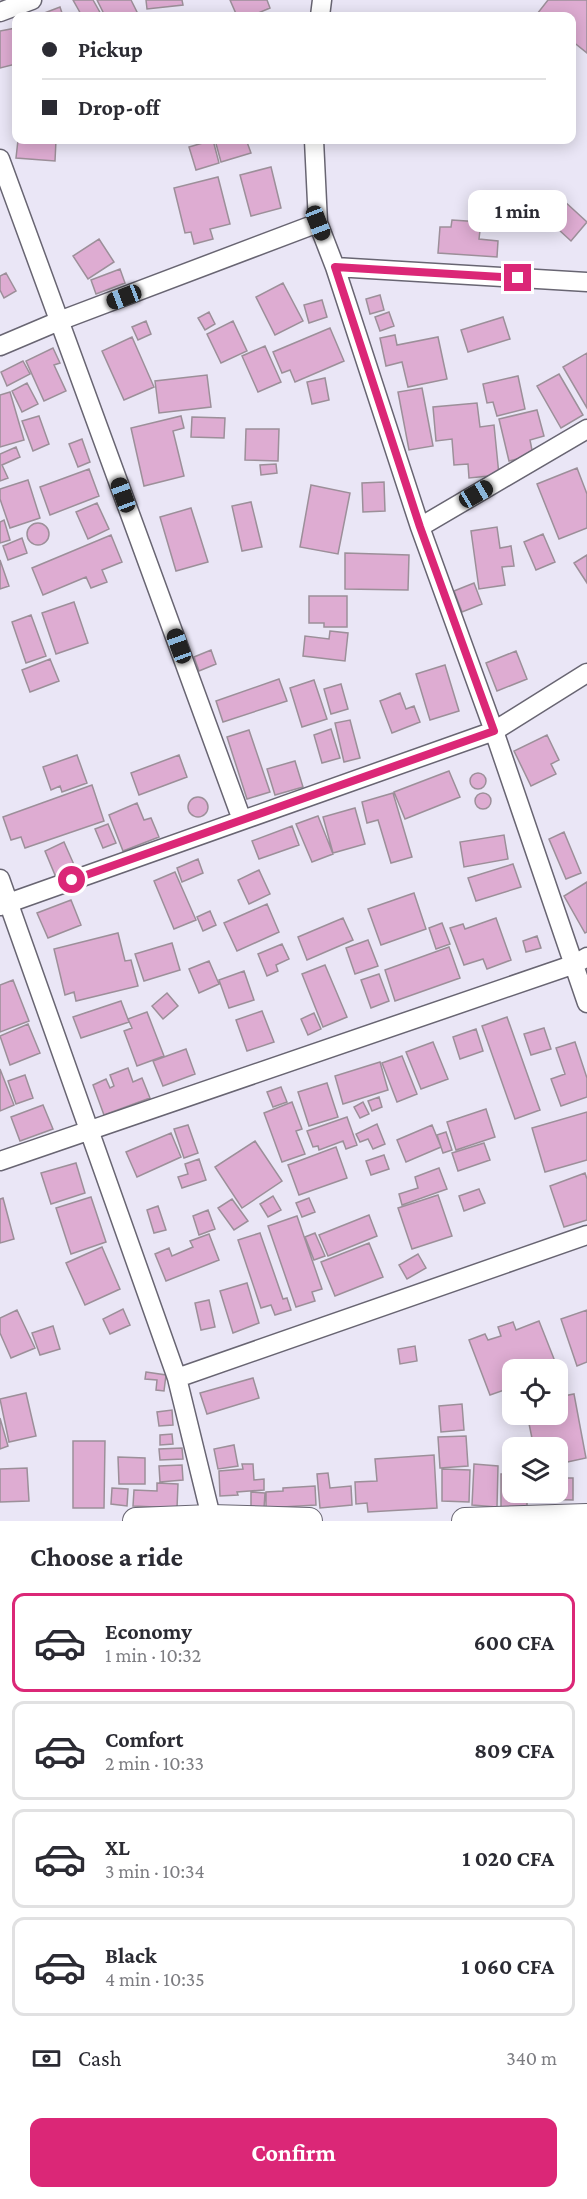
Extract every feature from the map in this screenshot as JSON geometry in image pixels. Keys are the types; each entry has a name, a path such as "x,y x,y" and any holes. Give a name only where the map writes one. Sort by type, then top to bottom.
{"main road":[{"path":"465,1521 587,1516"},
{"path":"136,1521 309,1521"}],"street":[{"path":"0,12 32,0"},
{"path":"314,144 318,223 335,267 420,527 581,960 587,1003"},
{"path":"0,159 242,820"},
{"path":"0,346 59,321 318,223"},
{"path":"335,267 587,282"},
{"path":"420,527 587,429"},
{"path":"4,904 494,731 587,673"},
{"path":"0,879 4,904 177,1378 211,1520"},
{"path":"0,1161 581,960"},
{"path":"177,1378 587,1235"}],"building":[{"path":"73,0 93,0 100,12 80,12"},
{"path":"97,0 131,0 137,12 103,12"},
{"path":"146,0 182,0 183,5 147,9"},
{"path":"230,0 267,0 270,8 260,12 235,12"},
{"path":"548,0 587,0 587,53 576,44 576,12 539,12"},
{"path":"60,7 62,12 47,12"},
{"path":"12,29 12,65 0,68 0,31"},
{"path":"18,144 56,144 55,161 16,158"},
{"path":"214,144 219,163 196,170 189,147"},
{"path":"216,144 248,144 251,153 221,162"},
{"path":"271,167 281,208 251,216 240,175"},
{"path":"218,177 230,224 210,229 213,239 194,244 191,232 185,233 174,188"},
{"path":"563,200 587,222 571,241 546,218"},
{"path":"452,220 481,222 479,239 498,241 497,257 438,253 440,227 451,227"},
{"path":"99,239 114,262 88,279 73,256"},
{"path":"120,269 125,283 96,294 91,280"},
{"path":"6,273 16,291 4,298 0,290 0,276"},
{"path":"283,283 303,321 275,335 256,297"},
{"path":"380,295 384,310 370,314 366,299"},
{"path":"322,300 327,317 309,323 304,305"},
{"path":"209,312 215,324 205,330 198,318"},
{"path":"389,312 394,326 380,331 375,317"},
{"path":"503,317 510,339 468,352 461,330"},
{"path":"146,321 151,334 138,340 132,327"},
{"path":"233,321 247,351 221,363 207,334"},
{"path":"330,328 344,361 295,382 290,370 282,373 273,352"},
{"path":"395,335 397,345 438,337 447,379 408,387 402,362 386,366 380,338"},
{"path":"132,337 154,387 124,400 102,351"},
{"path":"265,346 281,382 258,392 242,356"},
{"path":"53,348 60,363 54,365 66,391 44,401 26,361"},
{"path":"587,353 587,408 563,367"},
{"path":"23,361 30,374 7,386 1,372"},
{"path":"559,374 583,415 561,428 537,386"},
{"path":"207,375 211,407 159,413 155,381"},
{"path":"518,376 525,409 497,416 493,402 487,403 483,384"},
{"path":"325,378 329,400 312,404 307,382"},
{"path":"27,383 38,404 22,412 12,391"},
{"path":"422,388 433,446 409,450 398,392"},
{"path":"10,392 24,440 0,447 0,395"},
{"path":"477,403 480,427 494,425 499,475 469,478 468,464 454,465 452,439 436,441 433,407"},
{"path":"537,410 544,436 530,440 533,455 509,461 499,419"},
{"path":"39,416 49,444 33,451 22,421"},
{"path":"181,416 184,428 173,431 184,476 144,486 131,428"},
{"path":"192,417 225,418 224,438 191,437"},
{"path":"246,429 279,429 278,461 245,460"},
{"path":"82,439 90,462 78,467 69,444"},
{"path":"16,447 20,457 2,465 8,478 0,481 0,454"},
{"path":"276,464 277,473 261,475 260,465"},
{"path":"577,468 587,494 587,528 559,539 537,484"},
{"path":"89,469 99,496 50,515 40,487"},
{"path":"28,480 40,518 10,528 0,499 0,489"},
{"path":"384,482 385,511 363,512 362,483"},
{"path":"311,485 350,493 338,554 300,547"},
{"path":"251,502 262,547 242,551 232,506"},
{"path":"97,503 109,529 88,539 76,512"},
{"path":"191,508 208,562 176,571 160,517"},
{"path":"4,520 10,540 0,543 0,522"},
{"path":"38,523 46,526 49,534 46,542 38,545 30,542 27,534 30,526"},
{"path":"497,527 500,548 511,546 514,566 502,567 505,585 479,589 471,531"},
{"path":"543,534 555,562 536,570 524,542"},
{"path":"111,535 122,562 102,570 107,582 91,588 86,577 43,595 32,568"},
{"path":"22,538 27,553 8,560 3,546"},
{"path":"345,553 409,555 408,590 345,589"},
{"path":"587,555 587,583 574,563"},
{"path":"0,560 9,586 0,589"},
{"path":"474,583 482,604 462,612 454,591"},
{"path":"309,596 347,596 347,627 324,627 324,623 309,623"},
{"path":"74,602 88,643 56,654 42,613"},
{"path":"31,615 46,656 26,663 12,622"},
{"path":"330,631 348,633 345,661 303,656 305,636 329,639"},
{"path":"211,650 216,664 199,671 194,657"},
{"path":"516,651 527,679 497,691 486,663"},
{"path":"50,659 59,681 30,692 22,670"},
{"path":"445,665 459,711 430,720 416,674"},
{"path":"279,679 287,701 223,722 216,701"},
{"path":"314,680 327,719 302,727 290,688"},
{"path":"341,684 348,709 331,714 324,689"},
{"path":"400,693 406,709 414,706 420,722 392,733 380,701"},
{"path":"350,720 360,758 344,762 335,723"},
{"path":"331,729 340,758 322,763 314,735"},
{"path":"249,730 270,792 247,799 227,737"},
{"path":"547,735 559,760 551,764 556,774 531,786 514,751"},
{"path":"77,755 87,783 62,792 60,786 51,790 43,767"},
{"path":"179,755 187,777 139,795 131,773"},
{"path":"295,761 303,787 275,795 267,769"},
{"path":"449,771 460,797 405,819 394,792"},
{"path":"478,773 484,775 486,781 484,787 478,789 472,787 470,781 472,775"},
{"path":"92,785 104,821 25,848 21,837 11,840 3,817"},
{"path":"393,793 412,857 391,863 378,820 367,823 362,802"},
{"path":"483,793 489,795 491,801 489,807 483,809 477,807 475,801 477,795"},
{"path":"194,797 202,797 208,803 208,811 202,817 194,817 188,811 188,803"},
{"path":"137,803 144,820 151,818 159,837 123,851 109,815"},
{"path":"355,808 365,844 333,853 323,817"},
{"path":"318,816 333,854 312,862 296,824"},
{"path":"108,824 116,843 103,848 95,829"},
{"path":"292,826 299,845 259,859 252,841"},
{"path":"564,832 581,873 566,879 549,839"},
{"path":"504,835 508,859 464,867 460,842"},
{"path":"64,842 75,867 55,875 45,851"},
{"path":"198,859 203,873 182,882 177,868"},
{"path":"513,864 521,887 476,901 468,878"},
{"path":"259,870 270,894 249,904 238,880"},
{"path":"175,872 196,920 174,929 154,881"},
{"path":"587,882 587,932 585,933 564,896"},
{"path":"414,893 426,929 381,945 368,909"},
{"path":"71,900 81,925 48,938 37,913"},
{"path":"267,904 279,932 237,951 224,923"},
{"path":"210,911 216,925 203,931 197,917"},
{"path":"343,918 353,940 307,960 298,937"},
{"path":"496,918 511,960 487,969 483,959 464,965 450,928 463,924 465,929"},
{"path":"442,923 450,944 436,949 429,928"},
{"path":"118,933 125,961 131,960 138,986 76,1001 74,992 65,995 54,949"},
{"path":"537,936 541,948 526,952 523,941"},
{"path":"368,940 378,966 355,974 346,948"},
{"path":"172,943 180,970 144,981 135,954"},
{"path":"282,944 289,959 276,965 278,971 267,976 258,954"},
{"path":"449,947 460,978 395,1001 385,970"},
{"path":"209,961 219,984 199,993 189,969"},
{"path":"325,965 347,1017 323,1027 302,974"},
{"path":"244,971 254,1000 229,1008 219,980"},
{"path":"379,974 389,1001 371,1008 361,980"},
{"path":"13,980 29,1021 0,1032 0,985"},
{"path":"167,993 178,1006 163,1019 152,1006"},
{"path":"121,1001 129,1022 81,1038 73,1017"},
{"path":"262,1011 274,1042 247,1051 236,1020"},
{"path":"147,1012 164,1056 137,1066 124,1031 132,1028 128,1019"},
{"path":"314,1013 321,1029 308,1035 301,1019"},
{"path":"507,1017 540,1110 515,1119 482,1026"},
{"path":"28,1024 40,1053 10,1065 0,1036"},
{"path":"544,1028 551,1049 531,1055 524,1034"},
{"path":"476,1029 483,1051 460,1059 453,1037"},
{"path":"433,1042 448,1079 421,1089 406,1052"},
{"path":"575,1042 587,1078 587,1097 561,1106 551,1079 565,1074 556,1048"},
{"path":"186,1049 195,1074 163,1086 153,1061"},
{"path":"402,1056 417,1094 397,1102 382,1063"},
{"path":"380,1062 388,1090 343,1104 335,1076"},
{"path":"128,1068 133,1082 142,1078 150,1098 104,1115 93,1085 106,1079 110,1088 114,1086 110,1075"},
{"path":"0,1069 14,1105 0,1111"},
{"path":"25,1075 33,1098 16,1104 8,1081"},
{"path":"327,1083 338,1117 309,1126 298,1092"},
{"path":"281,1087 287,1102 273,1107 267,1092"},
{"path":"379,1097 382,1107 372,1111 368,1101"},
{"path":"292,1102 302,1129 296,1131 305,1154 282,1162 264,1113"},
{"path":"363,1102 369,1114 360,1118 354,1107"},
{"path":"43,1105 53,1129 20,1141 11,1117"},
{"path":"486,1109 495,1137 456,1150 447,1122"},
{"path":"587,1112 587,1160 545,1172 532,1128"},
{"path":"347,1117 357,1145 346,1149 343,1141 319,1150 318,1146 313,1147 307,1131"},
{"path":"377,1124 385,1144 373,1149 368,1139 360,1142 356,1134"},
{"path":"188,1125 198,1153 184,1158 174,1129"},
{"path":"432,1125 441,1147 406,1162 397,1140"},
{"path":"446,1132 452,1150 443,1153 437,1135"},
{"path":"171,1133 181,1157 137,1177 126,1152"},
{"path":"255,1141 282,1181 242,1208 215,1167"},
{"path":"484,1143 490,1160 458,1171 452,1153"},
{"path":"336,1147 347,1178 299,1195 288,1165"},
{"path":"384,1155 389,1169 371,1175 366,1161"},
{"path":"199,1159 206,1180 182,1188 178,1177 188,1174 185,1164"},
{"path":"76,1163 85,1193 51,1204 41,1173"},
{"path":"439,1168 447,1189 402,1205 399,1194 418,1188 415,1177"},
{"path":"585,1173 587,1220 564,1227 550,1186"},
{"path":"479,1189 485,1203 464,1211 459,1196"},
{"path":"438,1195 452,1236 412,1249 398,1208"},
{"path":"273,1196 281,1210 268,1217 260,1204"},
{"path":"91,1197 106,1242 71,1254 56,1208"},
{"path":"3,1198 14,1239 0,1243 0,1199"},
{"path":"309,1198 315,1212 302,1217 296,1203"},
{"path":"232,1199 248,1221 234,1230 218,1208"},
{"path":"158,1206 166,1230 154,1233 147,1210"},
{"path":"208,1210 215,1229 199,1235 193,1216"},
{"path":"369,1215 377,1236 328,1256 319,1235"},
{"path":"297,1216 322,1289 312,1292 315,1301 296,1307 268,1226"},
{"path":"260,1233 283,1299 287,1298 291,1310 275,1315 271,1305 261,1308 238,1240"},
{"path":"315,1233 325,1256 314,1260 305,1237"},
{"path":"209,1234 219,1260 166,1281 155,1254 169,1248 172,1256 193,1247 190,1241"},
{"path":"369,1243 383,1277 335,1296 321,1262"},
{"path":"102,1247 120,1289 85,1305 66,1263"},
{"path":"418,1254 426,1268 407,1279 399,1265"},
{"path":"247,1283 259,1323 233,1333 220,1291"},
{"path":"209,1300 215,1327 201,1330 195,1303"},
{"path":"123,1309 130,1325 110,1334 103,1319"},
{"path":"17,1310 35,1348 11,1358 0,1333 0,1318"},
{"path":"587,1310 587,1362 577,1366 561,1319"},
{"path":"539,1321 554,1359 502,1359 502,1391 490,1395 469,1340 485,1334 488,1340 501,1336 498,1327 513,1322 516,1330"},
{"path":"53,1326 60,1349 40,1355 32,1333"},
{"path":"415,1346 417,1361 400,1364 398,1349"},
{"path":"146,1372 166,1375 164,1391 156,1390 157,1380 145,1379"},
{"path":"253,1378 259,1398 207,1414 200,1393"},
{"path":"26,1393 36,1436 9,1442 0,1399"},
{"path":"574,1394 586,1458 568,1462 568,1437 532,1437 529,1425 568,1425 568,1395"},
{"path":"462,1404 464,1430 441,1432 439,1406"},
{"path":"172,1410 173,1425 159,1426 157,1412"},
{"path":"0,1418 8,1446 0,1449"},
{"path":"172,1434 173,1444 160,1445 160,1435"},
{"path":"466,1436 468,1466 440,1468 438,1437"},
{"path":"73,1441 105,1441 104,1508 73,1508"},
{"path":"234,1445 238,1466 218,1469 214,1449"},
{"path":"182,1448 183,1459 160,1460 159,1449"},
{"path":"434,1455 437,1508 368,1512 367,1503 356,1504 355,1482 377,1481 375,1459"},
{"path":"118,1457 145,1458 145,1484 119,1484"},
{"path":"242,1464 253,1464 254,1480 264,1479 264,1490 220,1496 219,1471 243,1469"},
{"path":"474,1464 498,1466 497,1507 472,1505"},
{"path":"182,1465 183,1480 160,1482 159,1466"},
{"path":"27,1468 29,1501 0,1502 0,1469"},
{"path":"442,1469 470,1470 469,1502 442,1501"},
{"path":"328,1473 330,1488 351,1486 352,1505 320,1508 317,1474"},
{"path":"502,1474 502,1503 527,1503 527,1507 501,1507"},
{"path":"568,1478 573,1478 573,1500 568,1500"},
{"path":"157,1483 178,1484 177,1508 133,1506 134,1490 157,1491"},
{"path":"315,1486 316,1505 266,1508 266,1492 283,1491 283,1488"},
{"path":"112,1488 128,1489 127,1506 111,1504"},
{"path":"251,1492 265,1493 264,1508 251,1508"}],"route":[{"path":"72,880 494,731 420,527 335,267 518,278"}]}
